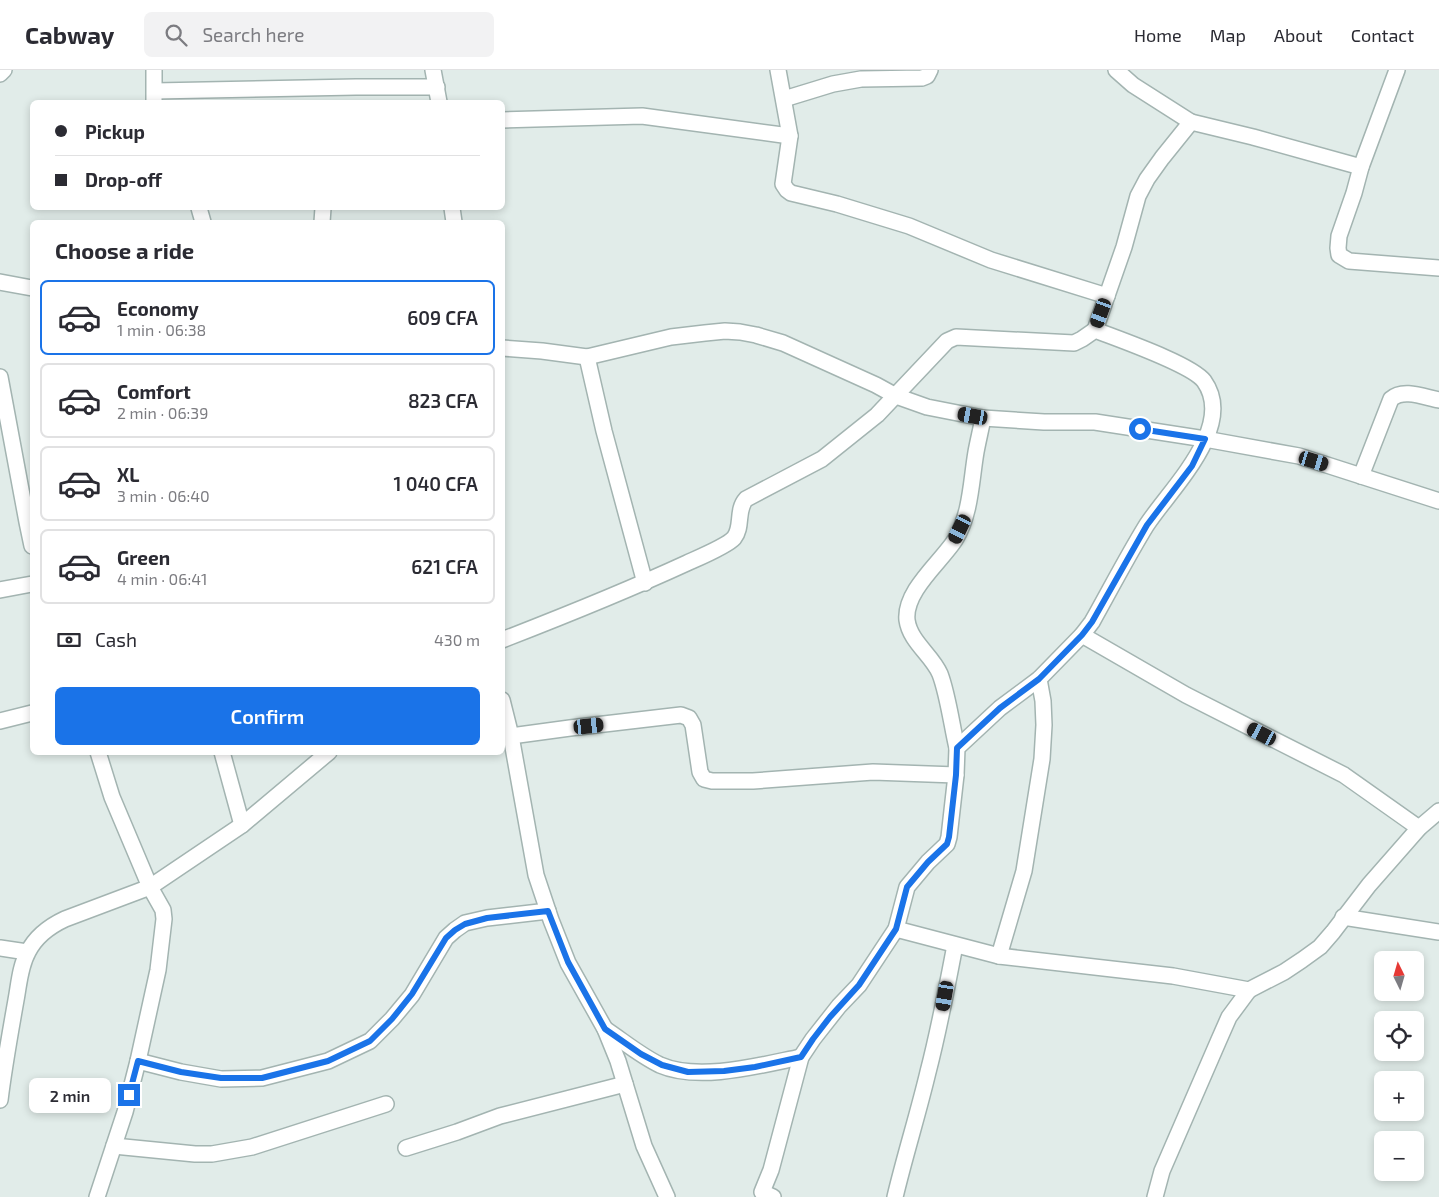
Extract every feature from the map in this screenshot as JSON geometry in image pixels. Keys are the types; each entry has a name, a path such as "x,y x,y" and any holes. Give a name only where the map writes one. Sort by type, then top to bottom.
{"street":[{"path":"0,74 4,70"},
{"path":"154,70 155,97 346,87 437,87"},
{"path":"433,70 439,100"},
{"path":"778,70 790,136 783,184 786,190 909,226 991,260 1107,296"},
{"path":"784,99 833,84 861,79 922,78 927,76 930,70"},
{"path":"1116,70 1133,85 1191,122 1254,136 1361,167"},
{"path":"1397,70 1361,167 1339,236 1338,248 1340,255 1349,262 1439,268"},
{"path":"505,120 642,116 790,136"},
{"path":"505,639 645,583 712,552 734,539 741,506 746,499 822,459 877,415 948,341 956,337 1074,343 1082,340 1095,330 1124,247 1138,196 1162,158 1191,122"},
{"path":"0,282 30,288"},
{"path":"957,748 1000,708 1039,679 1082,635 1092,622 1147,525 1192,466 1205,439 1213,410 1212,398 1203,380 1184,366 1095,330"},
{"path":"505,348 587,357 671,337 705,333 740,332 783,343 868,381 896,396 927,407 984,418 1044,422 1095,422 1299,456 1439,501"},
{"path":"587,357 604,431 645,583"},
{"path":"0,377 30,536"},
{"path":"1361,476 1391,399 1394,396 1403,393 1439,400"},
{"path":"765,1195 801,1057 823,1025 859,985 896,929 907,887 928,862 947,844 949,837 957,748 940,675 932,660 914,638 907,620 916,590 955,539 966,515 976,450 984,418"},
{"path":"0,590 30,584"},
{"path":"1082,635 1186,695 1344,775 1419,828"},
{"path":"999,956 1024,871 1042,759 1044,725 1043,701 1039,679"},
{"path":"505,712 536,875 548,911 568,962 605,1029 618,1061 644,1146 667,1197"},
{"path":"0,721 30,714"},
{"path":"511,736 681,715 689,718 693,725 700,772 704,779 712,781 753,781 873,772 956,775"},
{"path":"97,1197 125,1112 138,1061 158,970 164,919 163,910 150,887 112,797 99,755"},
{"path":"223,755 242,825"},
{"path":"0,1100 4,1047 22,969 28,952 37,938 55,924 150,887 242,825 325,755"},
{"path":"1155,1197 1162,1171 1229,1017 1249,990 1284,972 1320,947 1369,885 1419,828 1439,811"},
{"path":"138,1061 181,1072 221,1078 262,1078 328,1061 370,1041 392,1019 412,994 446,938 455,930 465,924 487,918 548,911"},
{"path":"1343,917 1439,932"},
{"path":"896,929 999,956 1173,976 1249,990"},
{"path":"895,1197 942,1013 955,945"},
{"path":"0,948 28,952"},
{"path":"605,1029 641,1054 662,1065 688,1072 724,1071 755,1067 801,1057"},
{"path":"406,1148 500,1116 625,1084"},
{"path":"114,1146 212,1154 252,1147 386,1104"}],"route":[{"path":"129,1095 138,1061 181,1072 221,1078 262,1078 328,1061 351,1051 370,1041 392,1019 412,994 446,938 455,930 465,924 487,918 548,911 568,962 605,1029 641,1054 662,1065 688,1072 724,1071 755,1067 801,1057 830,1017 859,985 896,929 907,887 928,862 947,844 956,775 957,748 1000,708 1039,679 1082,635 1092,622 1147,525 1192,466 1205,439 1140,429"}]}
